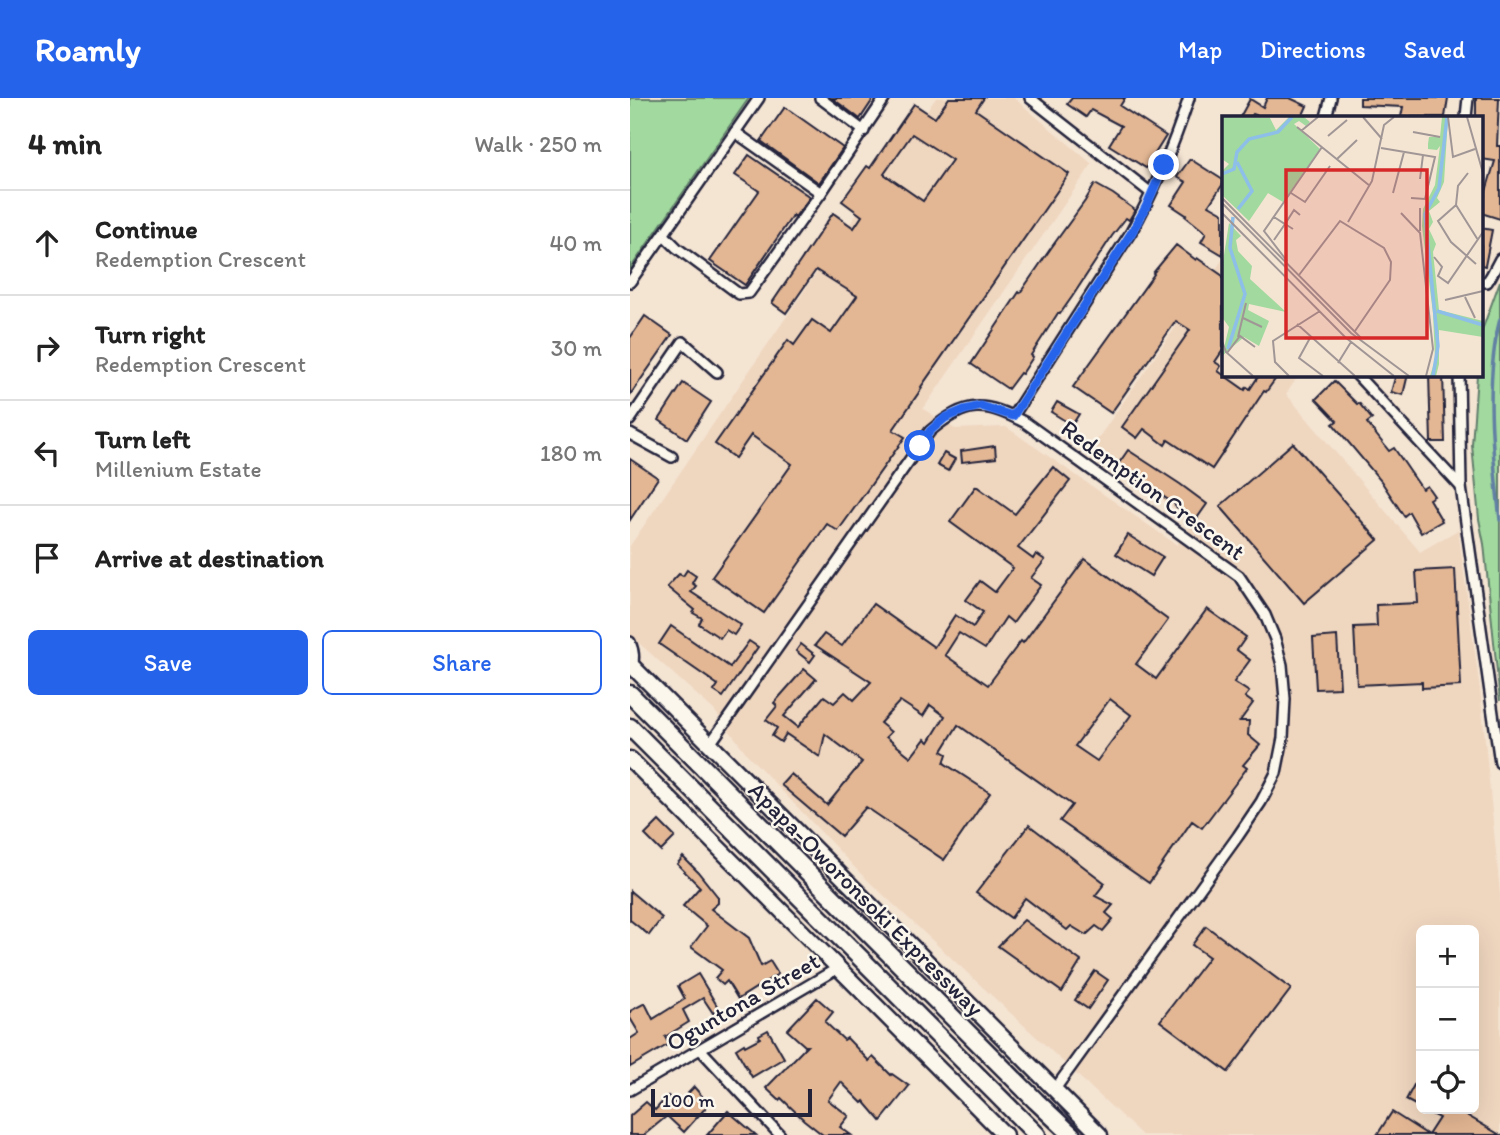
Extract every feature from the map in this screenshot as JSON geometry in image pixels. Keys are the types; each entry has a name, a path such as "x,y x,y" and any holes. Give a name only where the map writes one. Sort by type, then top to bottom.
{"highway":[{"name":"Apapa-Oworonsoki Expressway","path":"630,694 1072,1135"},
{"name":"Apapa-Oworonsoki Expressway","path":"630,727 1037,1135"}],"main road":[{"path":"631,665 1100,1135"},
{"path":"630,759 1005,1135"}],"street":[{"path":"630,282 759,98"},
{"path":"820,98 864,131"},
{"path":"664,234 677,248 739,294 746,295 821,193 885,98"},
{"path":"1030,98 1151,193"},
{"path":"1013,416 1132,232 1164,165 1189,98"},
{"path":"1326,116 1332,98"},
{"path":"1466,116 1468,98"},
{"path":"735,132 821,193"},
{"path":"1482,282 1486,282 1491,276 1500,259"},
{"path":"630,420 683,342 717,372"},
{"path":"1358,376 1461,487"},
{"path":"1460,376 1461,487 1500,763"},
{"name":"Redemption Crescent","path":"710,744 930,431 945,418 964,410 981,406 1026,423 1239,576 1265,615 1282,665 1285,699 1281,752 1276,774 1261,802 1231,846 1055,1089"},
{"path":"630,434 671,457"},
{"path":"630,642 634,661 631,665"},
{"name":"Oguntona Street","path":"630,1090 838,968"},
{"path":"701,1050 780,1135"}],"shaded area":[{"path":"936,98 1014,98 1092,164 923,409 955,429 1006,427 1177,545 1194,521 1090,450 1222,260 1222,376 1298,376 1286,394 1420,552 1458,530 1480,690 1500,894 1500,1135 1142,1135 861,874 748,755 714,710 630,635 630,546"}],"green space":[{"path":"630,98 749,98 630,269"},
{"path":"1500,281 1500,701 1472,445 1477,376 1482,376 1482,330"}],"building":[{"path":"832,98 874,98 860,119"},
{"path":"949,98 984,98 976,110 1069,174 893,430 905,437 838,531 827,524 764,613 712,577 792,464 751,435 735,458 715,444 788,340 794,345 812,320 831,333 857,296 816,270 786,313 772,303 833,213 854,228 862,216 842,201 867,166 870,168 914,104 935,118","holes":["912,134 952,160 923,201 884,174"]},
{"path":"1072,98 1125,98 1120,106 1166,136 1146,168 1109,145 1121,126 1091,110 1086,117 1067,104"},
{"path":"1267,98 1290,98 1307,106 1302,116 1241,116 1250,99 1263,107"},
{"path":"1360,98 1448,98 1445,116 1401,116 1403,107 1360,105"},
{"path":"1476,98 1499,98 1497,146 1500,146 1500,219 1482,213 1495,161 1482,159 1482,116 1476,116"},
{"path":"785,107 843,148 819,183 761,141"},
{"path":"749,155 810,197 795,217 793,215 745,285 710,261 759,191 735,175"},
{"path":"1190,159 1222,179 1222,186 1209,205 1222,212 1222,254 1201,242 1206,233 1171,205 1186,182 1177,177"},
{"path":"1095,184 1135,210 1129,220 1126,218 1112,236 1072,297 1060,314 1058,313 1022,374 1020,373 1008,389 971,364"},
{"path":"1482,228 1492,230 1485,266 1482,265"},
{"path":"1176,245 1222,275 1222,352 1215,362 1221,366 1218,371 1245,390 1247,387 1250,389 1259,376 1278,376 1266,392 1264,391 1212,469 1168,440 1165,445 1144,429 1137,438 1122,427 1190,330 1176,321 1111,413 1073,387 1153,273"},
{"path":"645,316 672,335 630,395 630,338"},
{"path":"1395,376 1408,376 1403,395 1391,392"},
{"path":"1429,376 1443,376 1445,442 1431,442"},
{"path":"1334,381 1359,403 1372,419 1367,423 1389,451 1394,448 1422,489 1427,486 1434,496 1429,499 1442,521 1421,533 1409,512 1404,516 1381,481 1333,424 1337,421 1316,399"},
{"path":"683,383 711,402 687,439 659,420"},
{"path":"1057,402 1079,414 1072,425 1051,412"},
{"path":"1293,443 1378,540 1304,603 1220,506"},
{"path":"995,446 996,458 962,462 961,451"},
{"path":"1128,450 1207,504 1195,521 1176,505 1117,466"},
{"path":"944,453 955,459 948,471 937,465"},
{"path":"630,459 658,478 630,520"},
{"path":"1053,467 1070,481 1018,548 1033,559 1036,554 1045,560 1031,578 1041,585 1013,623 1006,617 985,649 959,633 945,655 988,685 1021,641 1023,643 1085,559 1168,620 1136,664 1156,679 1207,609 1246,637 1237,650 1250,660 1234,682 1249,692 1245,697 1253,703 1240,721 1249,721 1248,735 1260,745 1243,765 1247,768 1202,828 1192,821 1149,883 1060,821 1072,805 958,725 942,751 947,754 944,763 990,793 944,860 866,807 841,836 781,785 791,774 827,805 862,762 825,734 820,757 786,734 781,742 772,736 777,728 766,720 777,706 774,703 804,669 816,679 784,716 798,727 824,696 834,703 845,692 854,700 871,682 815,645 824,634 842,646 873,604 934,647 955,615 973,627 983,612 966,600 980,581 995,592 1013,568 950,522 976,486 1015,514","holes":["1110,699 1131,715 1097,761 1075,746","900,701 923,716 930,705 945,716 929,742 925,739 911,757 886,737 891,732 880,723"]},
{"path":"1128,535 1163,557 1151,576 1116,554"},
{"path":"1455,569 1461,686 1422,688 1422,682 1357,685 1354,627 1377,626 1376,605 1418,603 1416,571"},
{"path":"687,570 696,576 692,583 696,586 691,592 741,625 734,635 726,630 720,638 699,624 702,618 693,613 695,610 667,587 679,574 683,576"},
{"path":"671,626 730,667 749,641 758,647 723,697 714,691 718,685 659,644"},
{"path":"1337,636 1340,688 1316,689 1313,638"},
{"path":"801,644 815,655 810,662 796,651"},
{"path":"659,821 675,837 661,851 645,835"},
{"path":"1029,825 1105,883 1095,896 1113,905 1106,913 1113,919 1103,931 1096,926 1086,935 1071,926 1067,930 1025,898 1011,918 976,893"},
{"path":"683,857 718,897 718,903 711,909 749,938 761,966 770,961 778,974 738,999 727,981 723,985 715,978 722,970 691,947 707,926 683,906 700,887 677,864"},
{"path":"630,891 662,918 649,935 630,920"},
{"path":"1024,920 1081,961 1062,992 998,946"},
{"path":"1206,926 1291,989 1228,1072 1160,1021 1209,957 1192,945"},
{"path":"1095,971 1108,980 1088,1009 1075,1000"},
{"path":"698,974 719,1009 713,1013 703,998 683,1010 689,1022 665,1037 669,1044 630,1067 630,1039 639,1033 630,1018 630,1011 645,1003 653,1019 685,999 678,986"},
{"path":"817,998 833,1012 825,1022 844,1040 847,1038 869,1061 873,1057 891,1075 909,1086 881,1121 864,1101 862,1103 841,1082 828,1100 849,1116 840,1127 851,1135 823,1135 766,1088 807,1046 787,1030"},
{"path":"768,1030 784,1058 752,1077 736,1049 760,1038 759,1035"},
{"path":"1414,1085 1416,1086 1416,1105 1406,1100"},
{"path":"694,1087 709,1104 684,1132 667,1116 644,1135 630,1135 630,1116 646,1102 655,1110 668,1096 677,1105"},
{"path":"728,1111 756,1135 707,1135"},
{"path":"1392,1112 1428,1135 1377,1135"},
{"path":"1431,1114 1464,1114 1500,1135 1428,1135 1439,1118"}],"waterway":[{"path":"1500,319 1491,393 1500,520"}],"route":[{"path":"920,446 930,431 945,418 964,410 981,406 1013,416 1132,232 1164,165"}]}
